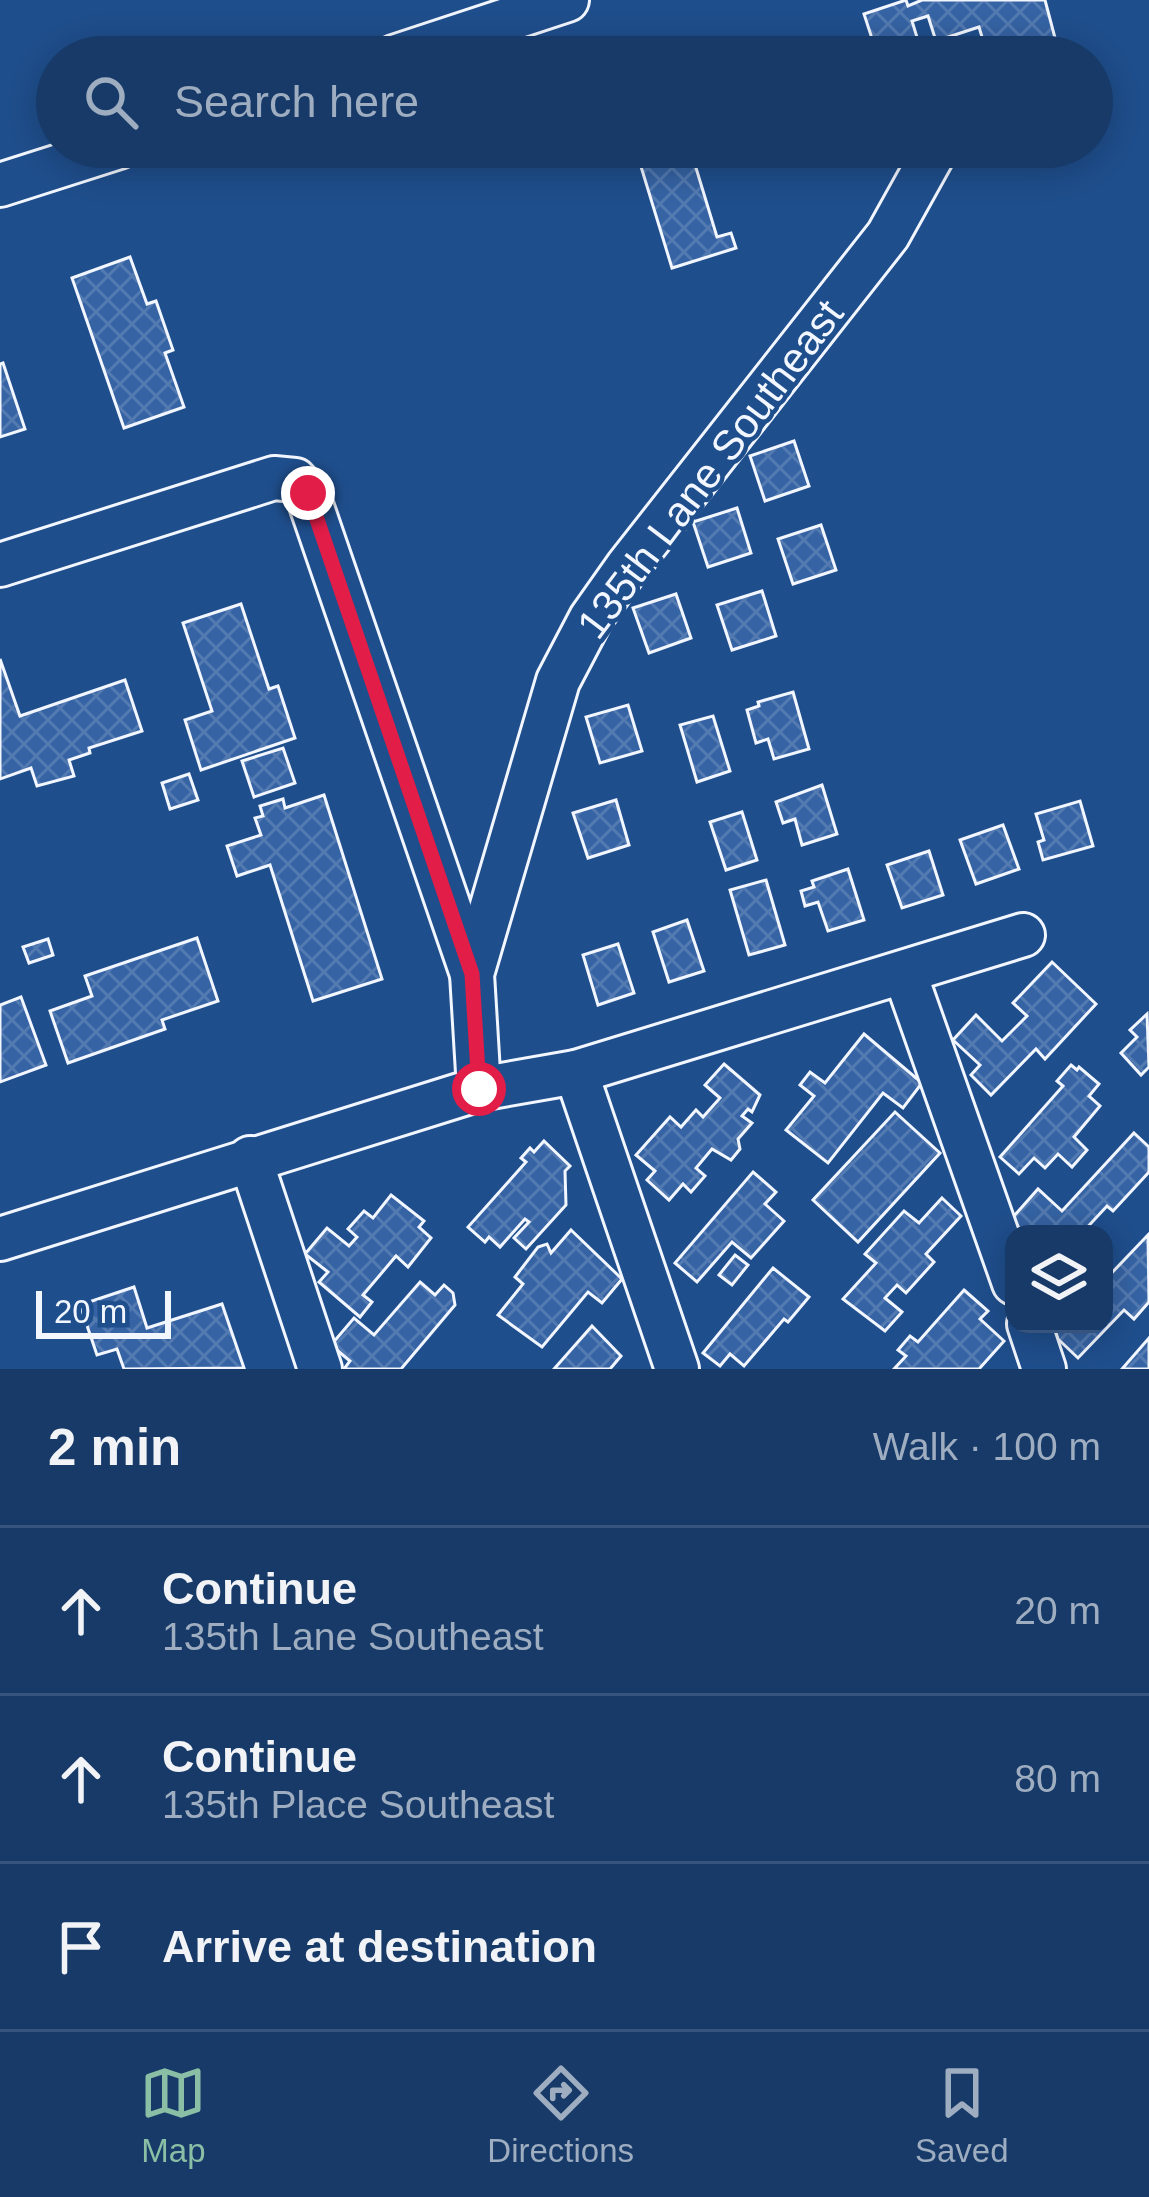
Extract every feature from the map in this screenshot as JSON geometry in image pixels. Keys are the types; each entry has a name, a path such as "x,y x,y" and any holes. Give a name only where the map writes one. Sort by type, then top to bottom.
{"street":[{"path":"458,36 567,0"},
{"path":"0,184 51,168"},
{"name":"135th Lane Southeast","path":"479,1089 472,974 558,681 591,618 888,235 925,168"},
{"path":"0,565 274,478 295,480 308,493 472,974"},
{"path":"0,1239 479,1089 576,1072 1023,935"},
{"path":"905,974 1005,1257"},
{"path":"576,1072 677,1369"},
{"path":"250,1159 320,1369"},
{"path":"1031,1333 1044,1369"}],"building":[{"path":"906,0 908,6 922,0 1045,0 1055,36 982,36 979,27 934,36 928,16 912,21 917,36 871,36 864,14"},
{"path":"641,168 696,168 717,237 731,233 736,248 672,268"},
{"path":"130,257 147,304 156,301 173,350 165,353 184,407 124,428 72,278"},
{"path":"0,364 25,429 0,437"},
{"path":"794,441 809,486 765,501 750,456"},
{"path":"737,508 751,553 708,567 693,522"},
{"path":"821,525 836,570 793,584 778,539"},
{"path":"762,591 776,636 732,650 717,605"},
{"path":"676,594 691,638 649,653 633,608"},
{"path":"241,604 269,689 278,686 295,738 201,770 185,720 212,711 183,623"},
{"path":"0,659 20,716 125,680 142,731 89,748 90,753 69,760 74,776 37,786 31,768 0,779"},
{"path":"793,692 809,749 774,759 768,739 756,743 747,710"},
{"path":"628,705 642,751 600,763 586,717"},
{"path":"713,716 730,771 697,782 680,725"},
{"path":"283,748 295,783 254,797 242,761"},
{"path":"189,774 198,800 170,809 162,783"},
{"path":"822,785 837,834 802,845 795,819 783,823 776,802"},
{"path":"324,795 382,979 313,1001 270,865 237,876 227,846 261,835 255,818 263,816 260,806 283,799 285,808"},
{"path":"616,800 629,845 588,858 573,813"},
{"path":"1080,801 1093,846 1043,860 1038,842 1044,840 1036,814"},
{"path":"742,812 757,860 726,870 710,822"},
{"path":"1003,825 1019,869 976,884 960,840"},
{"path":"929,851 943,895 902,908 887,865"},
{"path":"848,869 864,920 828,931 818,902 805,906 801,891 814,887 812,881"},
{"path":"766,880 785,945 749,955 730,890"},
{"path":"687,920 704,971 669,982 653,932"},
{"path":"197,938 218,1001 162,1020 165,1029 68,1063 50,1011 92,996 85,976"},
{"path":"48,939 53,955 29,963 23,947"},
{"path":"618,944 634,993 598,1005 583,955"},
{"path":"1052,962 1096,1004 1045,1059 1036,1049 991,1095 971,1075 980,1065 953,1040 976,1015 1002,1041 1027,1016 1013,1003"},
{"path":"21,997 46,1065 0,1082 0,1005"},
{"path":"1147,1014 1149,1067 1141,1075 1121,1053 1137,1037 1130,1030"},
{"path":"864,1034 922,1083 903,1108 883,1093 828,1163 786,1130 814,1096 800,1085 810,1072 825,1083"},
{"path":"724,1064 760,1095 752,1112 748,1109 742,1116 752,1123 738,1139 740,1149 731,1160 712,1149 696,1168 705,1176 691,1192 683,1184 669,1200 647,1180 655,1171 636,1155 670,1117 681,1127 696,1110 703,1117 720,1098 705,1085"},
{"path":"1071,1065 1099,1084 1089,1096 1100,1106 1074,1137 1087,1150 1072,1167 1058,1154 1045,1168 1034,1158 1019,1174 1000,1157 1063,1086 1057,1081"},
{"path":"895,1112 940,1153 858,1242 813,1200"},
{"path":"1134,1133 1149,1147 1149,1172 1113,1211 1107,1206 1089,1225 1017,1225 1013,1217 1038,1189 1062,1211"},
{"path":"544,1141 570,1166 565,1171 566,1205 526,1249 514,1238 529,1222 525,1219 500,1247 489,1237 485,1242 468,1227 526,1162 521,1158"},
{"path":"753,1172 776,1192 765,1204 784,1221 751,1258 732,1242 697,1282 675,1263"},
{"path":"391,1195 424,1221 419,1227 431,1238 408,1267 396,1256 363,1295 372,1302 360,1317 319,1282 328,1272 305,1254 327,1228 349,1246 357,1237 348,1229 364,1211 373,1218"},
{"path":"942,1198 961,1216 926,1254 934,1262 906,1293 897,1285 885,1298 902,1312 885,1331 843,1299 876,1263 865,1254 904,1211 919,1223"},
{"path":"571,1230 622,1279 602,1303 588,1292 542,1347 498,1315 523,1284 515,1277 538,1247 547,1244 551,1253"},
{"path":"1148,1235 1149,1302 1134,1319 1124,1310 1113,1321 1113,1272"},
{"path":"735,1255 748,1265 732,1285 719,1275"},
{"path":"773,1268 809,1297 744,1366 730,1354 720,1366 703,1353"},
{"path":"420,1282 435,1295 444,1285 453,1293 455,1305 401,1369 344,1369 350,1361 331,1345 354,1318 374,1335"},
{"path":"134,1287 147,1328 222,1304 244,1368 124,1369 117,1349 97,1355 80,1305"},
{"path":"964,1290 988,1311 980,1319 1004,1341 979,1369 894,1369 906,1356 898,1350 910,1336 918,1342"},
{"path":"592,1326 621,1356 610,1369 554,1369"},
{"path":"1056,1333 1102,1333 1078,1358"},
{"path":"1149,1338 1149,1369 1122,1369"}],"route":[{"path":"308,493 472,974 479,1089"}]}
